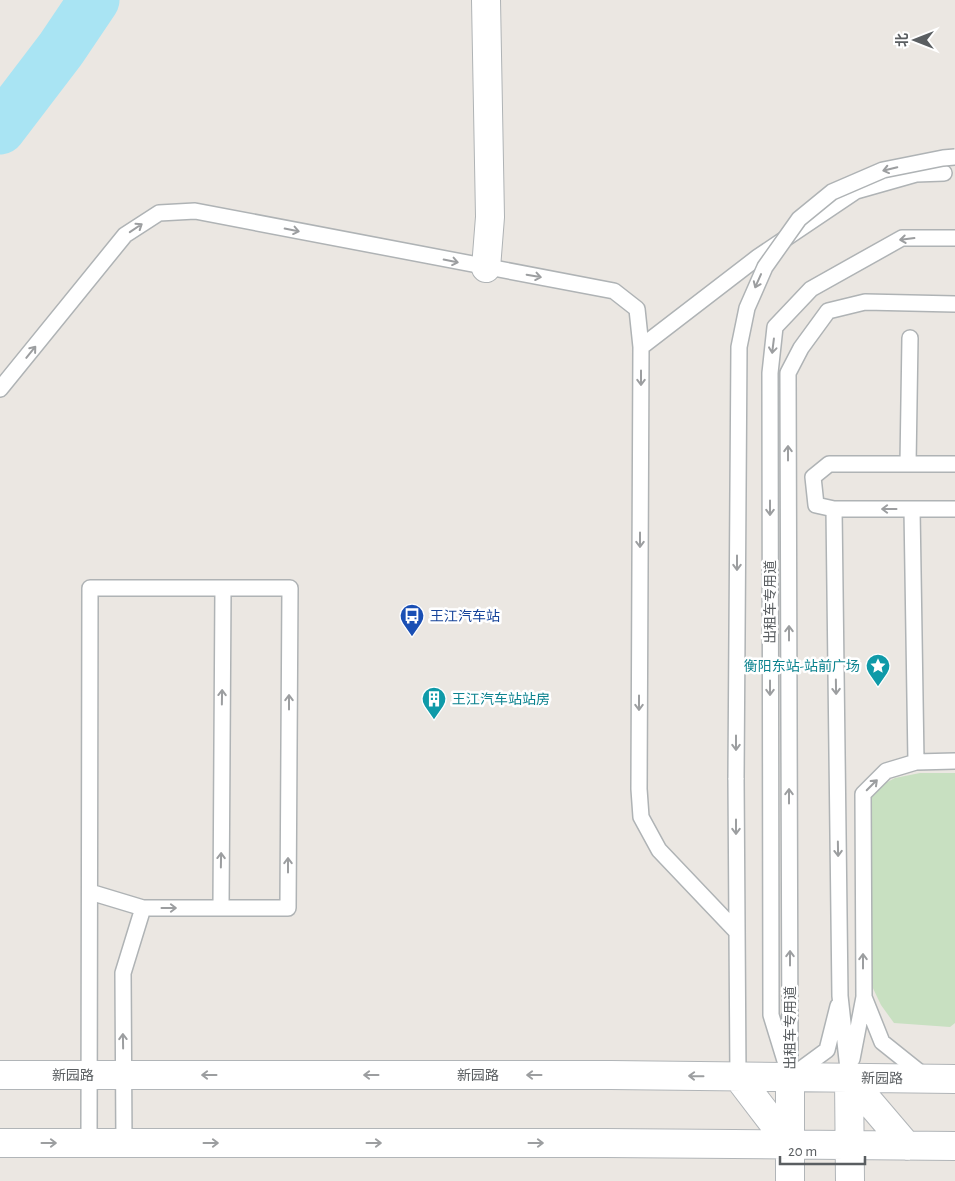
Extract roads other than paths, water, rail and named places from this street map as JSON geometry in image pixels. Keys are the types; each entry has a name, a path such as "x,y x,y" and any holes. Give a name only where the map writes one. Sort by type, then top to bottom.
{"main road":[{"path":"486,0 490,217 486,268"},
{"name":"新园路","path":"0,1075 611,1075 955,1079"},
{"path":"738,1077 790,1145"},
{"path":"790,1077 790,1181"},
{"path":"849,1078 850,1181"},
{"path":"849,1078 907,1146"},
{"path":"0,1143 606,1143 955,1146"}],"lane":[{"path":"738,1077 736,778 738,347 747,308 764,267 799,219 832,192 883,170 943,158 955,158"},
{"path":"641,347 758,257 856,191 916,174 944,173"},
{"path":"0,390 125,235 158,213 194,211 614,291 637,309 641,347 639,769 641,817 658,850 737,932"},
{"name":"出租车专用道","path":"790,1077 771,1015 770,373 776,327 811,288 902,238 955,238"},
{"name":"出租车专用道","path":"790,1077 788,373 800,348 828,311 865,302 955,304"},
{"path":"908,464 910,338"},
{"path":"955,464 829,464 813,477 816,505 834,509 955,509"},
{"path":"834,509 840,996 849,1078"},
{"path":"912,509 916,762"},
{"path":"89,1143 90,588 290,588 288,908 143,908 90,892"},
{"path":"220,908 223,588"},
{"path":"849,1078 864,997 862,794 886,771 916,762 955,762"},
{"path":"124,1143 122,973 143,908"},
{"path":"790,1077 827,1050 840,996"},
{"path":"864,997 882,1042 928,1079"}],"waterway":[{"path":"0,129 61,49 94,0"}],"place":[{"name":"王江汽车站","path":"412,637"},
{"name":"衡阳东站-站前广场","path":"878,687"},
{"name":"王江汽车站站房","path":"434,720"}]}
